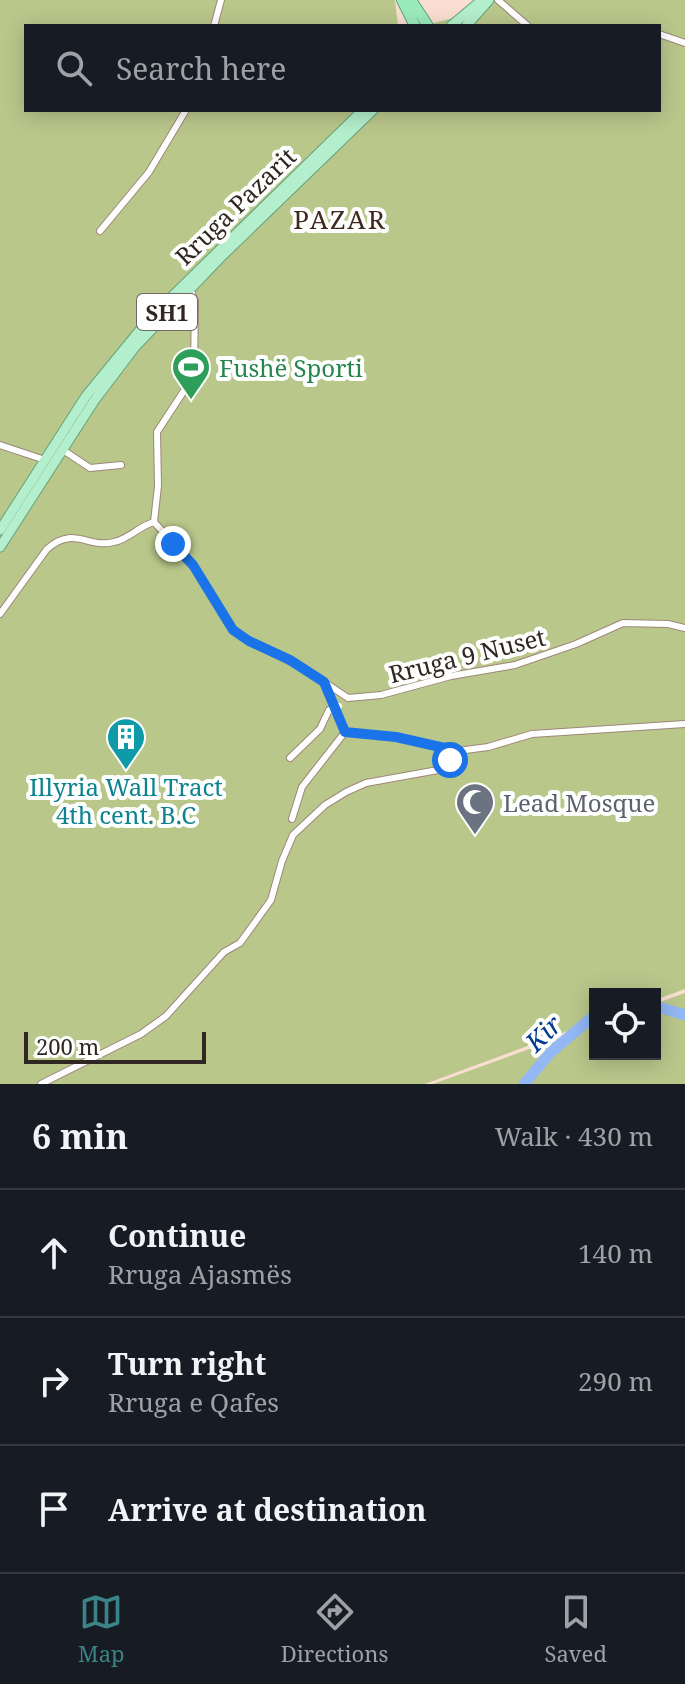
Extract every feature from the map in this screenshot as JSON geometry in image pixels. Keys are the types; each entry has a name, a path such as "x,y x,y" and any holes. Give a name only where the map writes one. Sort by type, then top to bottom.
{"highway":[{"path":"402,0 413,5 427,24"}],"main road":[{"path":"453,24 482,0"},
{"path":"468,24 489,0"},
{"name":"Rruga Pazarit","path":"0,530 86,396 149,319 361,112"},
{"name":"Rruga Pazarit","path":"0,547 110,379 141,341 371,112"}],"street":[{"path":"215,24 221,0"},
{"path":"498,0 526,24"},
{"path":"661,35 685,43"},
{"path":"100,231 149,172 185,112"},
{"path":"190,289 195,301 194,369 191,380 157,432 158,486 154,522 193,565 233,630 290,660 348,698 333,709 320,729 290,758"},
{"path":"0,445 45,460"},
{"path":"62,450 90,468 121,465"},
{"path":"0,614 47,549 57,542 76,537 115,542 154,522"},
{"name":"Rruga 9 Nuset","path":"348,698 391,693 451,676 515,665 576,644 623,623 685,628"},
{"path":"324,682 345,732"},
{"path":"345,732 396,737 458,751 488,747 532,734 685,724"},
{"path":"292,819 302,787 345,732"},
{"path":"41,1084 162,1020 224,952 240,943 271,900 293,835 325,805 366,783 438,770 458,751"}],"green space":[{"path":"0,0 395,0 398,24 24,24 24,112 661,112 661,24 430,24 482,10 491,0 685,0 685,989 661,998 661,988 589,988 589,1023 425,1084 0,1084"},
{"path":"685,993 685,1084 433,1084 589,1027 589,1060 661,1060 661,1002"}],"waterway":[{"name":"Kir","path":"661,1008 685,1015"},
{"name":"Kir","path":"524,1084 551,1052 589,1020"}],"place":[{"name":"Fushë Sporti","path":"191,401"},
{"name":"Illyria Wall Tract 4th cent. B.C","path":"126,771"},
{"name":"Lead Mosque","path":"475,836"}],"district":[{"name":"PAZAR","path":"340,219"}],"route":[{"path":"173,544 193,565 233,630 324,682 345,732 396,737 458,751 450,760"}]}
